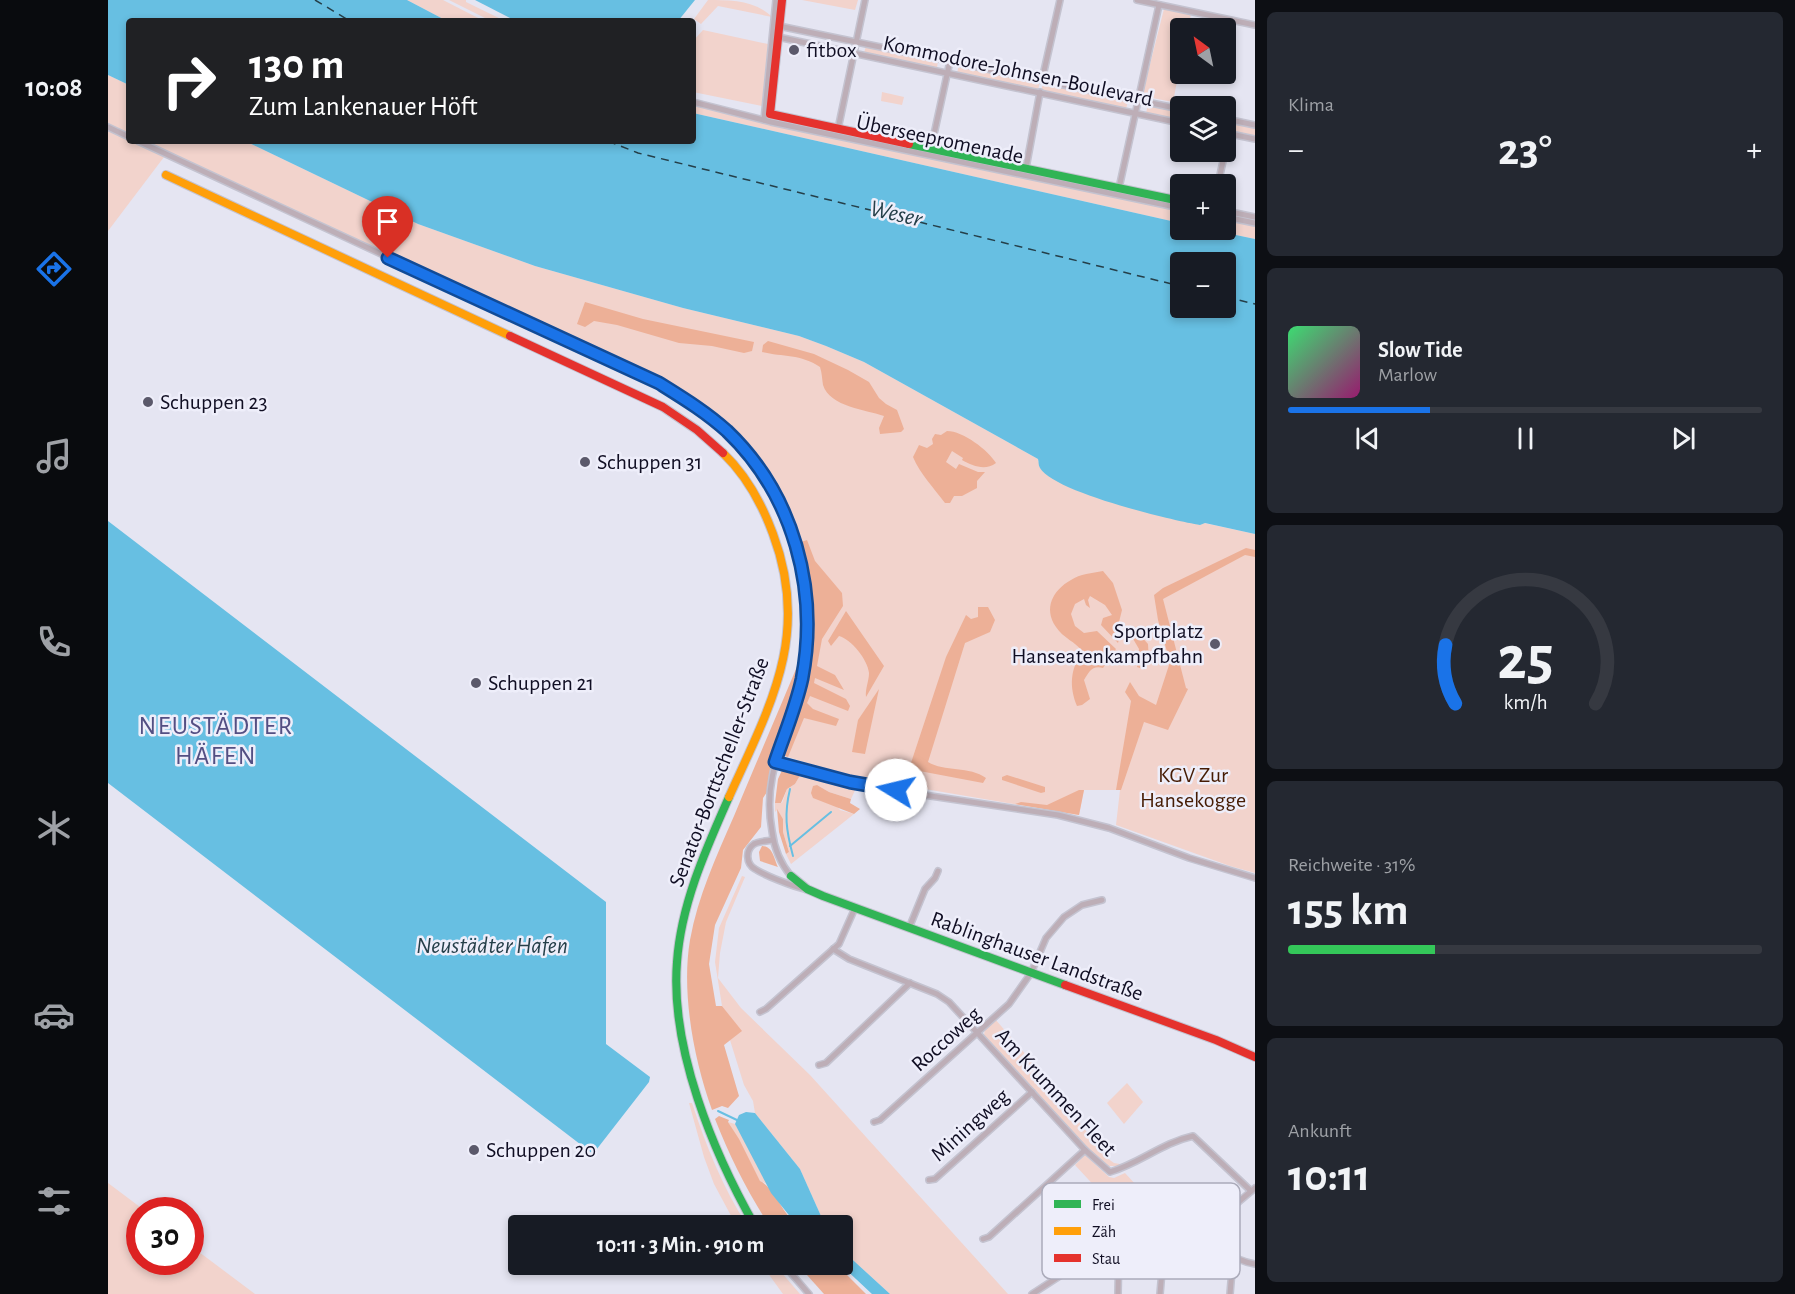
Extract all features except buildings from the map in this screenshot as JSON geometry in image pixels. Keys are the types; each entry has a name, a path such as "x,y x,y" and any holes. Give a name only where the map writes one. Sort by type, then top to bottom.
{"street":[{"path":"766,115 776,0"},
{"path":"766,115 782,0"},
{"path":"838,129 865,0"},
{"path":"1042,80 1060,0"},
{"path":"1137,0 1255,25"},
{"path":"1119,188 1160,5"},
{"name":"Kommodore-Johnsen-Boulevard","path":"779,26 856,40 1170,108"},
{"name":"Kommodore-Johnsen-Boulevard","path":"778,38 1170,121"},
{"path":"931,148 950,61"},
{"path":"1026,168 1040,92"},
{"name":"Überseepromenade","path":"696,103 838,129 1170,199"},
{"name":"Überseepromenade","path":"766,115 1170,206"},
{"path":"1236,121 1255,125"},
{"path":"108,127 126,136"},
{"path":"1236,135 1255,139"},
{"path":"144,144 659,383 695,405 741,446 773,490 790,525 799,552 804,580 808,636 803,672 775,762 769,807 773,840 782,864 791,876"},
{"name":"Senator-Borttscheller-Straße","path":"166,175 663,407 691,423 722,451 748,482 760,501 775,537 787,583 788,636 777,684 690,894 677,954 680,1018 692,1081 702,1116 717,1154 749,1215"},
{"path":"1236,213 1255,217"},
{"path":"1236,219 1255,223"},
{"path":"775,762 877,788 1058,815 1109,828 1189,858 1255,878"},
{"name":"Rablinghauser Landstraße","path":"773,840 754,844 749,850 747,859 750,865 761,872 1255,1056"},
{"path":"909,928 925,889 938,871"},
{"name":"Rablinghauser Landstraße","path":"791,876 807,889"},
{"name":"Roccoweg","path":"874,1122 880,1120 1009,1004 1031,973 1046,938 1063,915 1082,905 1102,900"},
{"path":"760,1012 839,944 855,908"},
{"name":"Am Krummen Fleet","path":"833,949 849,959 937,994 949,1002 1085,1150 1110,1172 1124,1168 1175,1140 1193,1136 1253,1189"},
{"path":"819,1065 826,1063 910,983"},
{"name":"Miningweg","path":"929,1180 935,1179 1032,1092"},
{"path":"1049,1183 1085,1150"},
{"path":"983,1239 989,1237 1042,1189"},
{"path":"1240,1200 1253,1189"},
{"path":"1240,1260 1255,1264"},
{"path":"793,1275 809,1294"},
{"path":"1032,1294 1055,1279"},
{"path":"1118,1279 1118,1294"},
{"path":"1160,1294 1161,1279"},
{"path":"1230,1294 1231,1279"}],"green space":[{"path":"407,0 443,0 478,18 441,18"},
{"path":"449,0 466,0 499,18 485,18"},
{"path":"708,0 750,4 772,17 718,6 701,24 695,18"},
{"path":"802,0 858,0 855,10"},
{"path":"1164,9 1191,14 1190,18 1170,18 1170,84 1176,84 1174,96 1170,96 1170,101 1142,96"},
{"path":"703,30 768,44 762,106 696,93 696,38"},
{"path":"866,46 938,60 937,68 864,53"},
{"path":"959,65 1040,82 1038,90 957,73"},
{"path":"108,75 126,84 126,132 108,124"},
{"path":"1043,83 1128,101 1126,109 1041,91"},
{"path":"882,92 904,97 902,105 881,101"},
{"path":"1148,105 1170,110 1170,118 1146,113"},
{"path":"696,106 737,117 1170,208 1170,221 696,114"},
{"path":"1236,124 1255,128 1255,136 1236,132"},
{"path":"108,130 126,139 126,144 137,144 164,157 108,231"},
{"name":"KGV Zur Hansekogge","path":"151,144 251,144 418,224 535,266 683,308 799,336 864,362 1038,459 1040,468 1200,525 1204,523 1255,534 1255,873 1116,825 1120,790 1084,790 1079,815 848,776 782,755 802,695 809,658 810,612 805,568 793,527 776,490 752,455 723,425 689,397 649,374"},
{"path":"1236,222 1255,226 1255,239 1236,235"},
{"path":"802,772 857,786 851,799 829,792 817,785 840,810 854,814 791,864 786,854 789,852 783,832 783,819 777,810 775,812 775,803 782,803 787,789 795,784"},
{"path":"742,876 745,877 726,922 718,978 741,1008 810,1075 1008,1294 890,1294 853,1260 853,1215 821,1215 800,1169 755,1113 753,1101 744,1085 730,1040 741,1031 722,1006 715,962 719,928"},
{"path":"995,1019 1035,1065 1107,1158 1120,1164 1119,1166 1109,1166 1100,1162 984,1035 985,1029"},
{"path":"1127,1083 1143,1102 1124,1124 1107,1103"},
{"path":"689,1103 692,1103 709,1151 741,1215 731,1215 714,1184"},
{"path":"728,1122 735,1124 767,1184 760,1181"},
{"path":"1085,1155 1109,1177 1114,1178 1125,1173 1134,1183 1092,1183 1075,1165"},
{"path":"108,1183 127,1197 126,1275 204,1275 204,1256 255,1294 108,1294"},
{"path":"769,1275 784,1275 800,1294 783,1294"}],"shaded area":[{"path":"585,302 643,319 754,342 752,351 744,353 712,346 679,343 617,325 594,321 585,327 577,324"},
{"path":"768,341 814,354 869,382 879,398 897,410 904,429 901,432 880,434 879,428 884,416 841,403 833,398 823,385 820,367 799,358 762,352 763,345"},
{"path":"947,431 960,434 975,442 996,463 988,467 975,466 962,460 963,458 952,451 946,462 956,469 959,464 978,472 985,472 977,481 977,488 962,496 954,496 950,503 945,503 923,475 913,457 919,445 927,448 933,444 932,439 935,434 941,435"},
{"path":"807,540 815,561 842,593 843,606 822,639 817,666 835,675 844,690 815,678 814,683 846,699 850,706 848,711 810,696 807,703 813,709 839,719 836,726 804,718 788,757 782,755 805,682 810,638 813,635 811,584 801,542"},
{"path":"1246,548 1255,550 1255,557 1245,555 1163,599 1188,689 1168,730 1144,722 1121,790 1116,790 1131,701 1125,692 1130,682 1139,696 1156,705 1170,662 1158,620 1154,595 1163,588"},
{"path":"1103,571 1113,583 1122,610 1117,630 1119,639 1118,643 1101,625 1103,618 1112,615 1105,605 1090,596 1088,600 1090,608 1084,599 1075,604 1071,614 1075,626 1084,633 1097,631 1116,649 1103,668 1093,668 1088,674 1084,680 1090,699 1077,706 1072,678 1075,665 1083,652 1056,627 1050,613 1050,606 1055,594 1065,584 1078,576"},
{"path":"978,607 988,607 995,620 990,632 965,643 928,762 980,774 986,778 983,783 909,769 946,657 966,615 971,619 978,617"},
{"path":"846,611 884,666 866,697 869,673 862,656 844,638 839,636 831,646 828,641"},
{"path":"1134,633 1139,634 1148,644 1149,662 1145,670 1137,667 1139,649 1132,637"},
{"path":"801,657 794,693 771,762 767,792 763,798 761,827 743,850 741,868 715,925 709,964 716,1006 722,1006 742,1031 724,1045 739,1096 728,1108 722,1106 712,1110 695,1048 688,1004 690,940 708,877"},
{"path":"879,689 865,754 852,752 858,720"},
{"path":"784,766 802,772 795,784 787,789 781,803 775,803 778,779"},
{"path":"1007,775 1045,787 1045,792 1041,793 1002,780 1002,777"},
{"path":"817,785 829,792 851,799 850,803 860,809 854,814 813,798 811,793 813,786"},
{"path":"1079,790 1084,790 1079,815 1015,804 1021,802 1047,805"},
{"path":"777,809 783,819 783,832 789,852 786,854 779,832"},
{"path":"762,846 769,848 778,867 760,861 759,852"},
{"path":"719,1116 729,1120 760,1181 770,1189 787,1215 763,1215 746,1187 715,1119"},
{"path":"807,1275 847,1275 866,1294 824,1294"}],"water":[{"path":"108,0 407,0 441,18 126,18 126,84 108,75"},
{"path":"475,0 695,0 680,18 510,18"},
{"name":"Weser","path":"696,114 1170,221 1170,240 1236,240 1236,235 1255,239 1255,534 1164,517 1114,504 1067,486 1050,477 1040,468 1038,459 864,362 826,346 799,336 683,308 535,266 418,224 251,144 696,144"},
{"name":"Neustädter Hafen","path":"108,521 606,902 606,1044 650,1077 649,1082 593,1154 108,783"},
{"path":"746,1112 755,1113 800,1169 821,1215 789,1215 771,1193 735,1124 739,1115"},
{"path":"853,1260 890,1294 872,1294 852,1275"}],"waterway":[{"path":"790,789 787,822 793,856"},
{"path":"790,846 831,812"},
{"path":"718,1111 739,1121"}],"ferry route":[{"path":"315,0 345,18"},
{"path":"616,144 638,153 1170,284"},
{"path":"1236,299 1255,304"}],"traffic: fast":[{"path":"909,144 1170,199"},
{"path":"729,797 703,857 689,898 679,940 677,995 680,1029 698,1098 724,1166 749,1215"},
{"path":"791,876 807,889 823,896 1065,985"}],"traffic: slow":[{"path":"166,175 510,336"},
{"path":"723,453 746,480 769,523 784,571 788,605 787,638 781,669 759,732 729,797"}],"traffic: jam":[{"path":"782,0 770,114 909,144"},
{"path":"510,336 663,407 697,430 723,453"},
{"path":"1065,985 1216,1040 1255,1057"}],"place":[{"name":"fitbox","path":"794,50"},
{"name":"Schuppen 23","path":"148,402"},
{"name":"Schuppen 31","path":"585,462"},
{"name":"Sportplatz Hanseatenkampfbahn","path":"1215,644"},
{"name":"Schuppen 21","path":"476,683"},
{"name":"Schuppen 20","path":"474,1150"}],"district":[{"name":"NEUSTÄDTER HÄFEN","path":"216,741"}],"route":[{"path":"388,258 659,383 695,405 741,446 773,490 790,525 799,552 807,602 808,636 801,682 775,762 835,779 896,790"}]}
